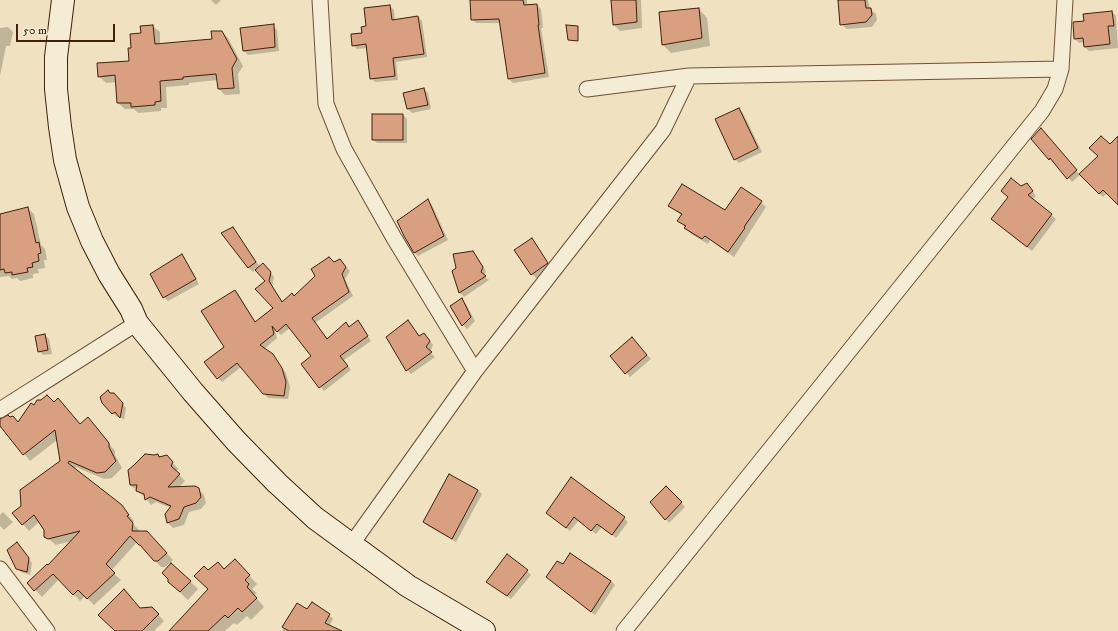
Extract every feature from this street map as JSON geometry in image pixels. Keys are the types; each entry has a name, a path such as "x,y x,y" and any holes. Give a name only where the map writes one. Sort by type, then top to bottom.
{"main road":[{"path":"63,0 56,57 56,89 65,160 78,207 92,241 109,274 132,309 137,323 193,392 236,441 315,518 408,586 484,631"}],"street":[{"path":"320,0 326,104 344,149 394,238 475,371"},
{"path":"624,631 1042,111 1055,89 1061,69 1065,0"},
{"path":"587,89 689,76 1061,69"},
{"path":"351,545 475,371 663,130 689,76"},
{"path":"0,410 137,323"},
{"path":"0,569 47,631"}],"building":[{"path":"470,0 523,0 524,5 537,4 538,25 545,73 508,79 499,19 471,20"},
{"path":"611,0 636,0 637,22 613,25"},
{"path":"838,0 865,0 866,8 871,8 872,15 866,22 840,25"},
{"path":"390,5 392,20 418,16 424,54 393,58 395,76 370,79 366,44 352,46 351,34 362,33 361,27 366,26 364,8"},
{"path":"699,8 702,38 662,45 659,12"},
{"path":"1112,11 1114,26 1108,26 1110,44 1084,47 1083,38 1074,39 1073,22 1084,21 1083,14"},
{"path":"274,24 275,47 243,51 240,28"},
{"path":"153,25 155,44 212,39 211,31 222,31 237,59 232,68 234,88 218,89 216,74 183,77 183,79 160,81 161,101 155,102 155,105 131,107 131,103 117,103 115,75 98,77 97,63 129,61 128,48 131,48 130,34 141,33 140,26"},
{"path":"566,25 578,26 578,41 568,40"},
{"path":"424,88 428,105 407,109 403,93"},
{"path":"739,108 758,148 734,160 715,119"},
{"path":"372,114 403,114 403,140 372,140"},
{"path":"1041,128 1077,170 1067,179 1050,158 1049,160 1031,139"},
{"path":"1101,136 1110,144 1118,136 1118,205 1103,190 1099,194 1079,174 1098,156 1089,148"},
{"path":"1011,178 1021,186 1027,183 1033,191 1028,195 1052,214 1027,247 991,219 1008,197 1001,191"},
{"path":"682,184 725,210 741,187 762,201 728,252 705,236 702,239 684,228 686,226 677,221 682,214 668,206"},
{"path":"428,199 444,236 414,253 397,221"},
{"path":"28,207 36,243 39,242 41,253 38,254 39,261 32,263 33,267 27,268 28,272 12,275 12,272 5,273 4,269 0,270 0,214"},
{"path":"233,227 256,262 248,268 221,233"},
{"path":"532,238 548,263 531,275 514,250"},
{"path":"473,251 483,267 481,272 486,276 459,293 452,271 456,268 453,254"},
{"path":"182,254 196,279 163,298 150,274"},
{"path":"329,257 334,262 340,259 346,267 342,274 349,292 312,318 327,339 346,322 349,327 358,320 368,336 340,356 348,366 319,388 301,364 311,356 286,324 277,332 272,326 274,334 260,345 273,354 282,368 286,382 284,396 263,394 237,363 217,379 204,362 224,347 201,311 235,290 255,322 273,308 255,289 265,281 255,270 263,263 271,272 269,281 282,302 292,293 294,296 315,276 311,269"},
{"path":"462,298 471,317 462,326 450,306"},
{"path":"408,320 419,336 424,333 430,341 426,347 432,352 406,371 386,337"},
{"path":"45,334 48,350 38,352 35,336"},
{"path":"632,337 647,355 625,374 610,356"},
{"path":"108,390 110,393 114,393 123,403 120,418 115,412 112,414 102,403 100,397"},
{"path":"47,395 54,402 58,398 80,424 88,417 109,443 109,447 116,461 105,472 97,473 69,461 68,463 122,505 129,515 127,516 133,523 132,531 147,531 167,553 158,561 154,561 130,536 106,564 115,573 87,599 78,590 73,595 53,574 34,591 27,583 47,564 48,565 80,531 48,539 44,537 44,530 34,515 22,525 12,513 21,506 20,490 60,461 55,430 23,455 0,426 0,419 8,415 10,417 13,416 18,422 31,403 34,405 37,400 41,400"},
{"path":"145,454 158,454 159,457 167,455 173,462 171,466 180,474 168,487 195,486 199,488 201,497 196,503 184,507 179,519 167,523 165,514 171,506 150,497 145,500 144,494 136,491 137,485 130,485 128,470"},
{"path":"449,474 478,490 452,539 423,522"},
{"path":"571,477 625,517 612,535 597,524 591,531 574,517 566,528 546,513"},
{"path":"666,486 682,502 665,520 650,502"},
{"path":"17,542 29,558 27,572 16,569 7,550"},
{"path":"570,553 611,581 591,612 546,577 557,561 563,564"},
{"path":"507,554 528,570 507,596 486,582"},
{"path":"235,559 250,575 245,580 249,584 247,587 257,598 242,612 238,608 228,618 225,615 208,631 169,631 208,589 194,576 204,566 208,570 218,562 224,569"},
{"path":"171,563 191,581 180,592 168,582 168,579 162,573"},
{"path":"124,589 140,608 152,607 159,614 142,631 115,631 98,615"},
{"path":"312,602 330,614 325,623 342,631 289,631 282,627 297,603 307,609"}]}
